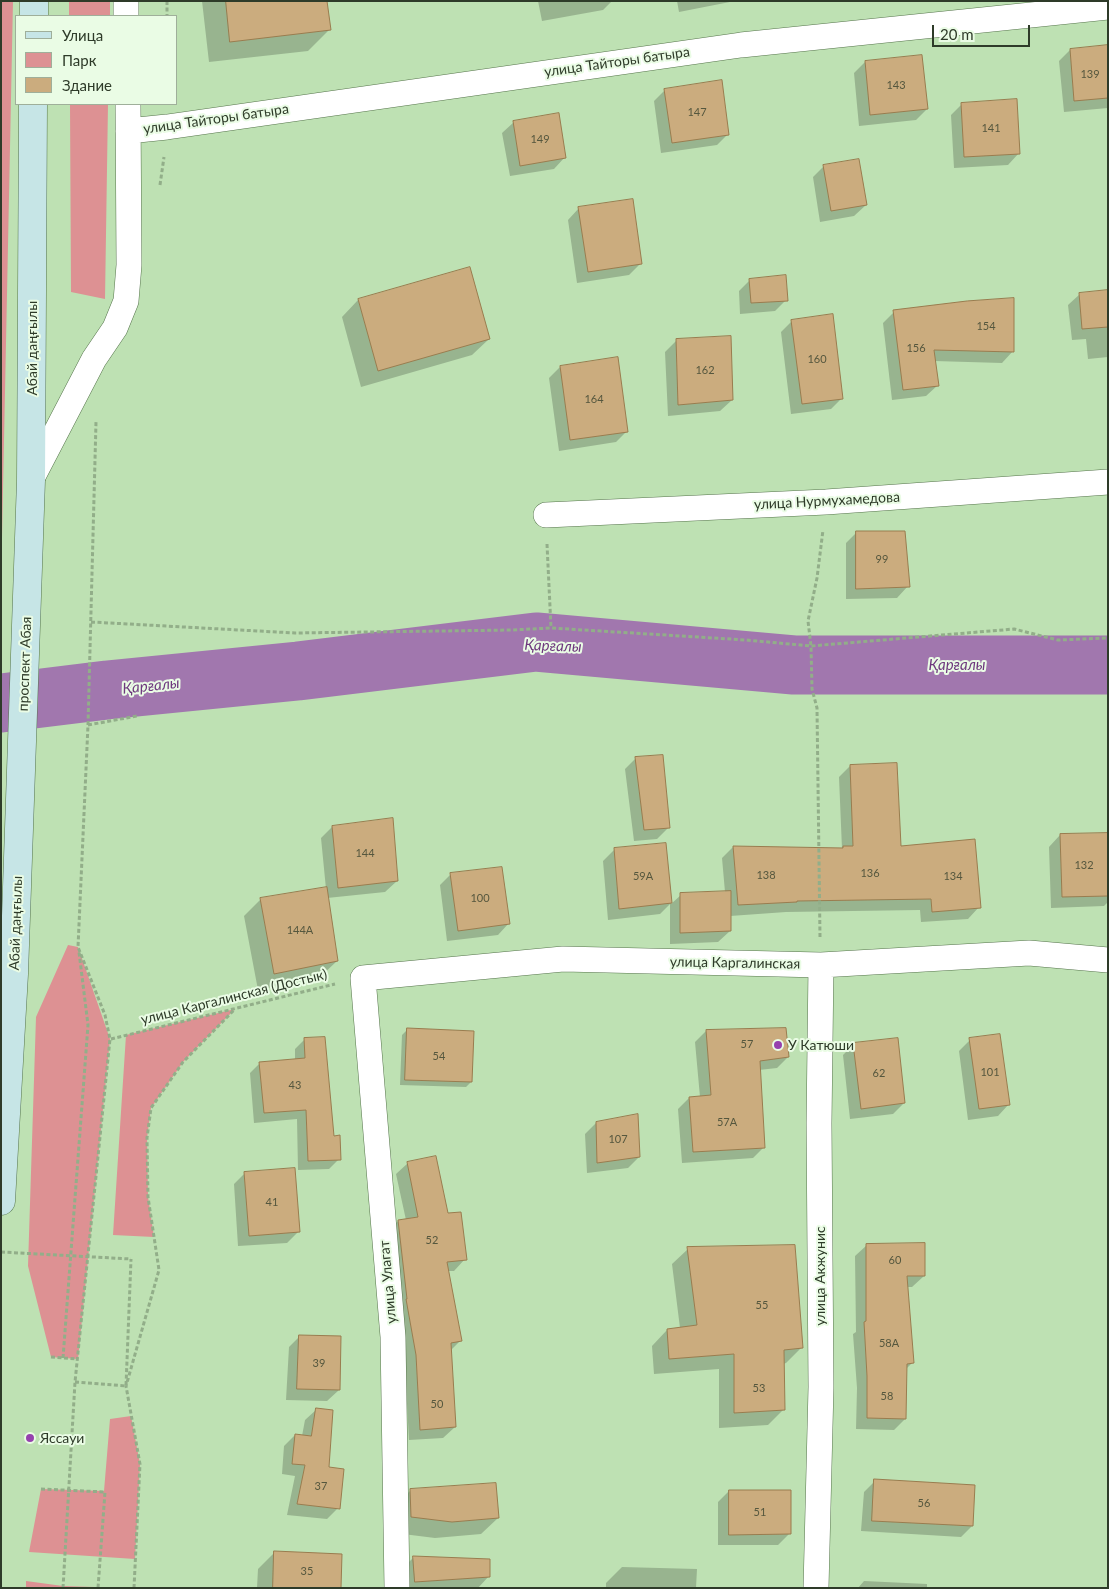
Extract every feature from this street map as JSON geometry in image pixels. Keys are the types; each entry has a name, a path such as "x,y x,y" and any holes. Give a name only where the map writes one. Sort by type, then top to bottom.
{"main road":[{"path":"34,1 34,15"},
{"name":"Абай даңғылы","path":"27,592 31,480 33,105"},
{"name":"проспект Абая","path":"23,736 27,592"},
{"name":"Абай даңғылы","path":"1,1201 8,970 23,736"}],"street":[{"path":"126,1 126,15"},
{"name":"улица Тайторы батыра","path":"128,131 741,45 1108,7"},
{"path":"31,480 94,359 115,328 126,301 129,265 128,105"},
{"name":"улица Нурмухамедова","path":"546,515 826,502 1108,482"},
{"name":"улица Каргалинская","path":"363,978 563,959 821,965 1029,953 1108,960"},
{"name":"улица Акжунис","path":"816,1588 821,1387 819,1123 821,965"},
{"name":"улица Улагат","path":"363,978 392,1337 397,1588"}],"path":[{"path":"166,1 167,15"},
{"path":"821,965 817,708 812,689 811,646 808,621 817,578 826,502"},
{"path":"546,515 551,628"},
{"path":"64,1358 88,1025 78,947 91,622 295,633 551,628 811,646 1014,629 1058,640 1108,638"},
{"path":"88,726 137,716"},
{"path":"63,1588 75,1382 110,1039 105,1015 78,947"},
{"name":"улица Каргалинская (Достык)","path":"110,1039 363,978"},
{"path":"126,1386 160,1270 148,1197 147,1138 151,1108 183,1062 235,1009"},
{"path":"1,1252 131,1259 126,1386 140,1464 134,1588"},
{"path":"51,1357 78,1359"},
{"path":"75,1382 126,1386"},
{"path":"41,1489 104,1492 98,1588"}],"green space":[{"path":"1,1 13,1 1,587"},
{"path":"69,1 110,1 110,15 69,15"},
{"path":"70,105 108,105 105,299 71,292"},
{"path":"68,945 78,947 110,1039 78,1359 51,1357 28,1266 36,1017"},
{"path":"235,1009 183,1062 151,1108 147,1138 148,1197 154,1237 113,1235 126,1035"},
{"path":"131,1416 140,1464 135,1559 29,1552 41,1489 104,1491 110,1419"},
{"path":"26,1581 63,1586 126,1588 26,1588"}],"building":[{"path":"226,1 327,1 331,30 230,42"},
{"path":"1108,45 1108,98 1074,101 1070,49"},
{"path":"922,55 928,109 870,115 865,61"},
{"path":"722,80 729,135 672,143 664,89"},
{"path":"1017,99 1020,154 964,157 961,103"},
{"path":"559,113 566,158 520,166 513,121"},
{"path":"859,159 867,205 831,211 823,165"},
{"path":"633,199 642,264 588,272 578,207"},
{"path":"470,267 490,339 378,371 358,299"},
{"path":"786,275 788,301 751,303 749,279"},
{"path":"1108,290 1108,327 1082,329 1079,293"},
{"path":"1014,298 1014,352 934,350 939,386 903,390 893,310 967,301"},
{"path":"833,314 843,399 802,404 791,320"},
{"path":"731,336 733,400 678,405 676,339"},
{"path":"618,357 628,432 570,440 560,366"},
{"path":"856,531 905,531 910,587 856,589"},
{"path":"663,755 670,828 644,830 635,757"},
{"path":"897,763 901,846 975,839 981,908 932,912 931,899 797,901 738,905 733,846 843,848 843,846 853,846 850,765"},
{"path":"393,818 398,881 338,888 332,826"},
{"path":"1108,833 1108,896 1062,897 1060,834"},
{"path":"666,843 672,903 619,909 614,848"},
{"path":"502,867 510,924 458,931 450,873"},
{"path":"327,887 338,961 274,974 260,898"},
{"path":"731,891 731,931 680,933 680,893"},
{"path":"407,1028 474,1031 472,1082 405,1080"},
{"path":"786,1028 789,1057 760,1061 765,1148 693,1152 689,1097 711,1095 706,1030"},
{"path":"1000,1034 1010,1105 979,1109 969,1038"},
{"path":"325,1037 334,1136 340,1135 341,1160 308,1161 306,1110 264,1113 259,1062 305,1058 304,1038"},
{"path":"898,1038 905,1103 861,1109 853,1043"},
{"path":"638,1114 640,1157 597,1163 596,1122"},
{"path":"436,1156 448,1213 461,1212 467,1260 447,1262 462,1341 451,1343 456,1427 420,1430 416,1355 406,1299 398,1220 418,1217 407,1162"},
{"path":"295,1168 300,1232 249,1236 244,1172"},
{"path":"925,1243 925,1276 907,1276 914,1363 907,1364 906,1419 867,1418 864,1322 866,1321 866,1244"},
{"path":"795,1245 803,1348 784,1350 785,1410 734,1413 734,1354 669,1359 667,1329 697,1325 687,1247"},
{"path":"299,1335 341,1336 340,1390 297,1389"},
{"path":"316,1408 333,1410 329,1467 344,1469 340,1509 297,1504 305,1465 292,1464 295,1434 311,1436"},
{"path":"874,1479 975,1485 973,1526 872,1521"},
{"path":"496,1483 499,1518 452,1522 411,1517 410,1489"},
{"path":"729,1490 791,1490 791,1534 729,1535"},
{"path":"274,1551 342,1554 341,1588 273,1588"},
{"path":"413,1556 490,1559 490,1577 415,1582"}],"waterway":[{"name":"Қарғалы","path":"1,703 107,690 298,671 536,642 794,665 1108,665"}],"place":[{"name":"У Катюши","path":"778,1045"},
{"name":"Яссауи","path":"30,1438"}]}
